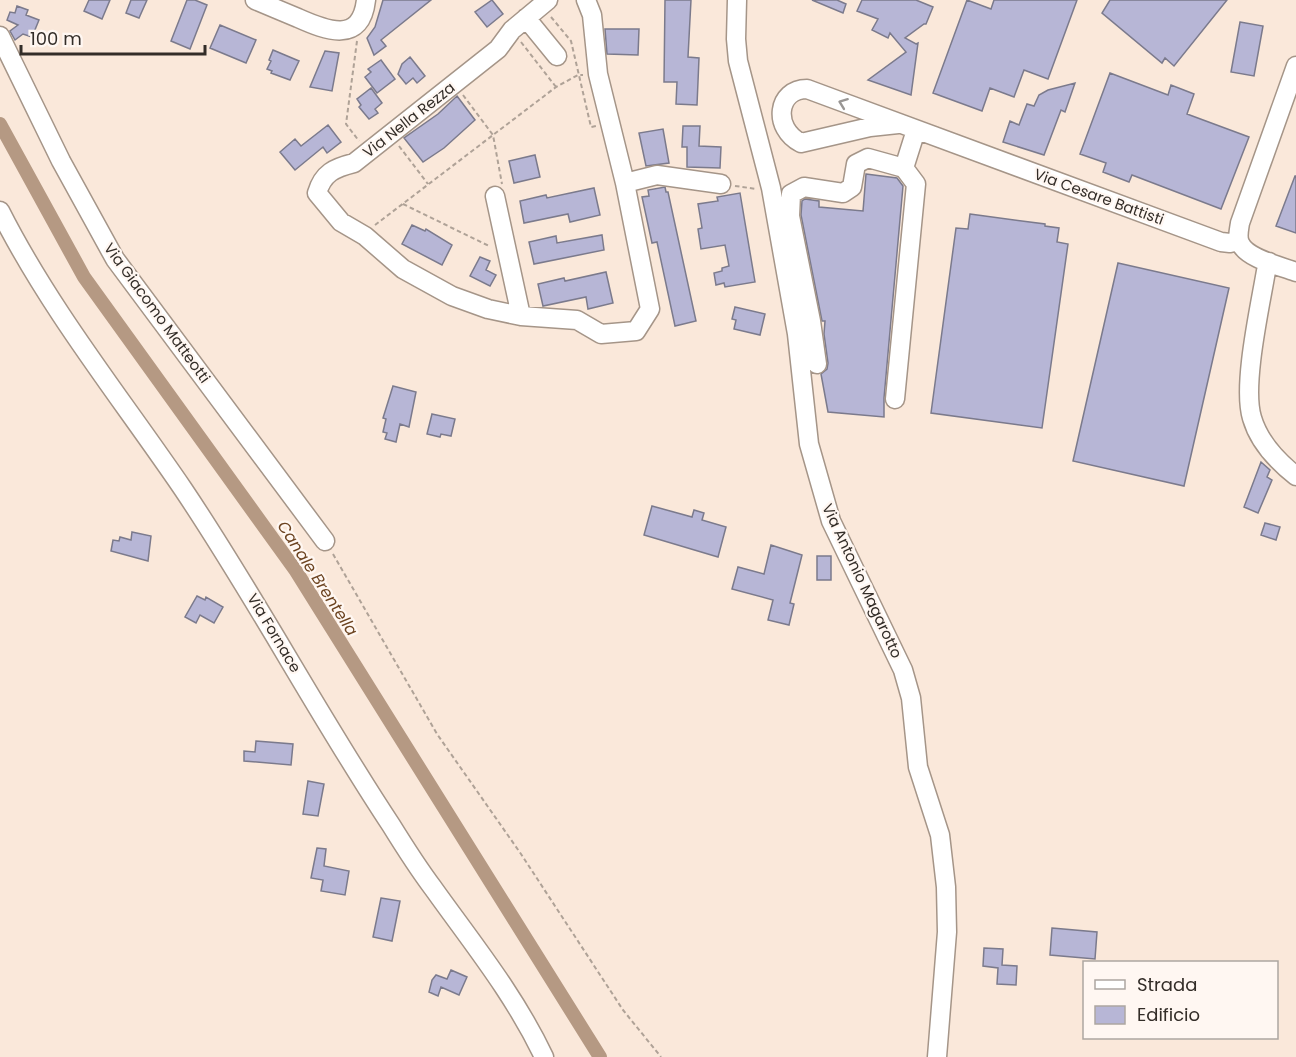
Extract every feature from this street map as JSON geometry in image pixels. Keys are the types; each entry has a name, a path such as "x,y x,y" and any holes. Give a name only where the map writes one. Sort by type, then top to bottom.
{"street":[{"path":"255,0 324,29 339,31 354,27 359,22 365,10 366,0"},
{"name":"Via Nella Rezza","path":"545,3 512,30 498,49 354,163 337,167 321,180 317,193 341,222 365,236 403,269 452,296 488,309 521,315 577,320 601,334 636,331 650,309 625,183 598,74 592,15 586,0"},
{"name":"Via Antonio Magarotto","path":"737,0 738,62 771,188 797,334 809,444 831,521 903,670 911,698 918,767 940,835 946,887 947,932 937,1057"},
{"path":"526,18 557,56"},
{"name":"Via Giacomo Matteotti","path":"0,36 61,161 115,259 325,541"},
{"path":"1239,242 1240,223 1296,66"},
{"name":"Via Cesare Battisti","path":"898,124 870,127 801,143 786,133 782,125 781,111 791,94 799,89 807,89 1221,242 1239,242 1245,251 1296,272"},
{"path":"904,168 916,130"},
{"path":"817,364 811,321 790,216 791,194 804,187 843,193 852,187 856,164 867,158 904,168 916,184 896,399"},
{"path":"625,183 657,175 721,184"},
{"path":"495,196 521,315"},
{"name":"Via Fornace","path":"0,211 16,243 42,284 184,491 254,599 389,823 433,888 506,987 544,1057"},
{"path":"1269,262 1248,389 1251,417 1261,439 1276,458 1296,477"}],"path":[{"path":"545,3 571,41 591,127 610,123"},
{"path":"354,27 358,38 346,124 368,151"},
{"path":"512,30 556,87"},
{"path":"365,236 369,230 556,87 578,75 598,74"},
{"path":"454,83 493,135 503,187 494,188 495,196"},
{"path":"390,134 428,184"},
{"path":"721,184 756,189 771,188"},
{"path":"403,204 508,255"},
{"path":"325,541 437,734 521,854 623,1010 661,1057"}],"building":[{"path":"89,0 110,0 102,19 84,11"},
{"path":"131,0 147,0 139,18 126,13"},
{"path":"187,0 195,0 207,5 190,49 171,41"},
{"path":"383,0 431,0 381,40 386,46 374,55 367,38 375,27"},
{"path":"492,0 503,14 487,27 475,12"},
{"path":"665,0 691,0 688,57 699,58 697,105 676,104 677,82 664,82"},
{"path":"812,0 837,0 846,4 843,13"},
{"path":"862,0 916,0 933,7 926,24 905,38 918,43 911,95 868,80 906,52 890,33 888,38 872,30 878,19 857,11"},
{"path":"967,0 991,9 994,0 1077,0 1048,79 1024,70 1014,97 990,88 982,111 933,93"},
{"path":"1110,0 1227,0 1174,66 1165,58 1162,63 1102,13"},
{"path":"17,6 28,10 26,15 39,20 32,37 23,34 15,40 10,31 18,25 7,20 10,12 15,13"},
{"path":"1240,22 1263,26 1254,76 1231,72"},
{"path":"220,25 256,40 246,63 210,48"},
{"path":"605,29 639,29 638,55 607,54"},
{"path":"273,50 299,61 290,80 271,73 272,71 267,69"},
{"path":"325,51 339,53 332,91 310,87"},
{"path":"410,57 425,76 417,83 413,78 406,84 398,74 402,64"},
{"path":"381,60 395,79 377,93 365,77 371,72 368,69"},
{"path":"1110,73 1168,95 1171,85 1194,94 1187,114 1249,137 1221,209 1132,175 1129,182 1103,172 1106,163 1080,154"},
{"path":"1075,83 1065,112 1061,110 1044,155 1003,142 1010,121 1019,125 1027,104 1034,106 1039,95 1048,90"},
{"path":"371,88 382,103 375,109 378,113 369,119 359,107 361,105 357,99"},
{"path":"457,96 475,120 444,148 423,162 404,138 438,114"},
{"path":"328,125 341,142 327,153 323,147 295,170 280,152 295,139 301,146"},
{"path":"683,126 700,126 699,146 721,147 720,168 687,167 687,147 682,147"},
{"path":"663,129 669,163 646,166 639,133"},
{"path":"535,155 540,177 514,183 509,161"},
{"path":"866,174 897,178 903,186 884,417 828,412 821,374 827,369 828,363 824,334 825,321 822,321 801,215 802,201 805,199 819,201 819,207 863,211"},
{"path":"1296,176 1296,233 1276,226"},
{"path":"665,187 696,321 675,326 657,242 652,243 642,197 649,196 648,190"},
{"path":"594,188 600,215 570,222 568,214 524,223 520,201"},
{"path":"740,193 755,282 725,287 724,283 716,285 714,273 729,266 725,245 701,249 698,229 702,228 698,204 718,201 717,197"},
{"path":"970,214 1059,228 1057,242 1068,244 1042,428 931,413 956,228 968,229"},
{"path":"412,225 425,231 426,229 452,245 442,265 402,244"},
{"path":"602,235 604,250 534,264 529,242 556,236 557,243"},
{"path":"480,257 490,261 486,270 496,275 490,286 470,276"},
{"path":"1118,263 1229,288 1184,486 1073,461"},
{"path":"606,272 613,303 588,309 586,297 543,306 538,284"},
{"path":"735,307 765,314 760,335 734,329 736,320 732,319"},
{"path":"393,386 416,392 409,427 400,424 396,442 385,439 387,433 383,432 386,419 383,418"},
{"path":"432,414 455,419 451,436 441,434 440,437 427,434"},
{"path":"1261,462 1270,470 1267,477 1272,480 1258,513 1244,507"},
{"path":"652,506 692,517 694,510 704,513 702,520 726,527 718,557 644,535"},
{"path":"1265,523 1280,527 1276,540 1261,535"},
{"path":"132,532 151,536 148,561 111,551 113,540 119,541 120,537 131,540"},
{"path":"771,545 802,555 790,603 794,604 789,625 768,620 773,600 732,589 738,567 764,574"},
{"path":"817,556 831,556 831,580 817,580"},
{"path":"197,596 205,600 206,597 223,607 214,623 200,615 196,623 185,617"},
{"path":"256,741 293,744 291,765 244,761 244,751 255,752"},
{"path":"308,781 324,784 318,816 303,814"},
{"path":"317,848 326,849 324,866 349,871 345,895 321,891 323,880 311,878"},
{"path":"381,898 400,901 392,941 373,937"},
{"path":"1052,928 1097,932 1095,959 1050,955"},
{"path":"984,948 1003,949 1002,965 1017,966 1016,985 997,984 998,968 983,966"},
{"path":"451,970 467,977 459,995 441,987 438,996 429,992 436,975 447,979"}],"waterway":[{"name":"Canale Brentella","path":"0,124 84,277 296,571 600,1057"}]}
